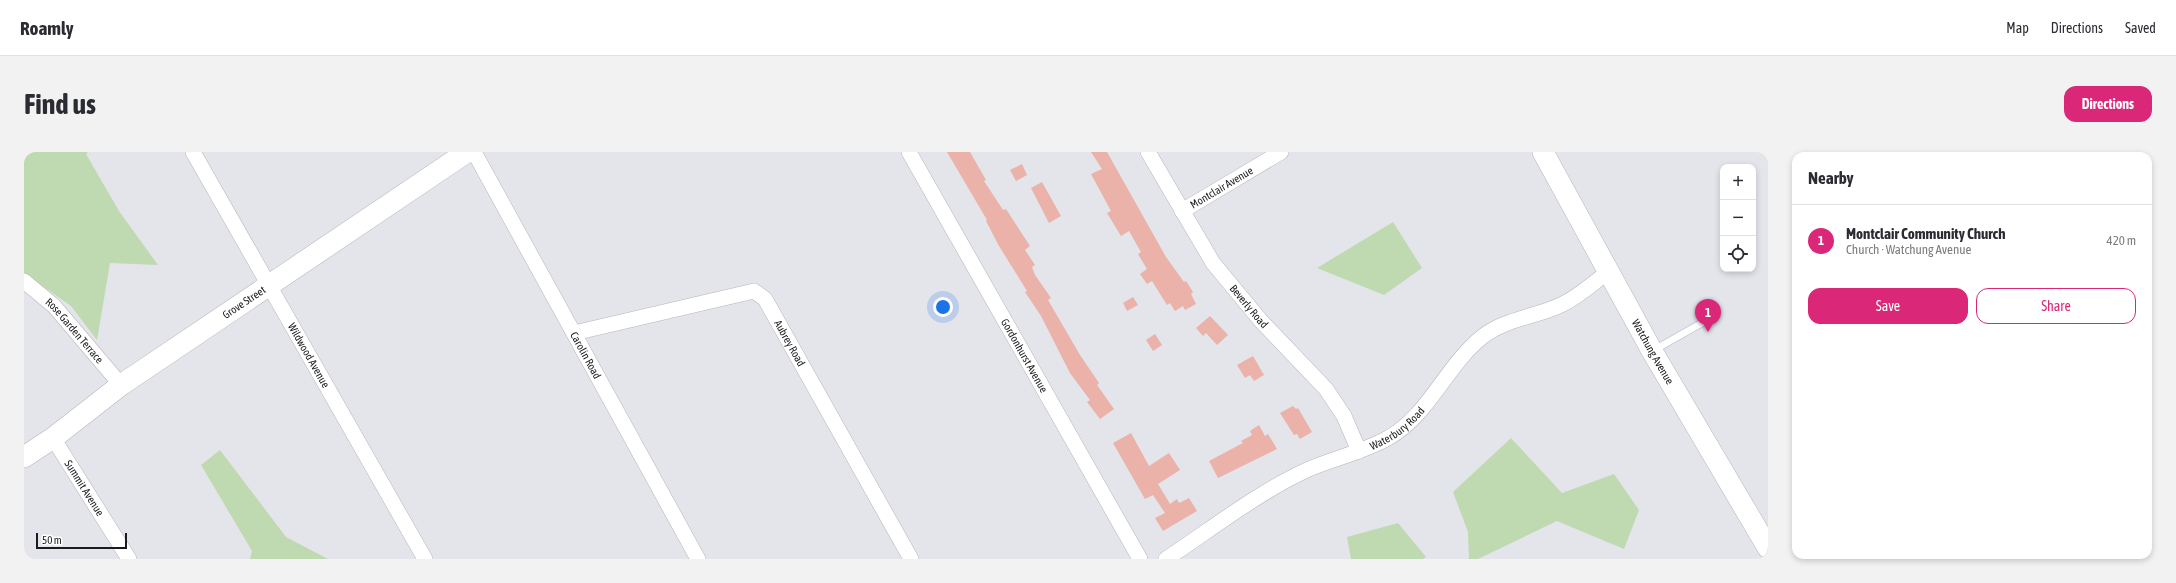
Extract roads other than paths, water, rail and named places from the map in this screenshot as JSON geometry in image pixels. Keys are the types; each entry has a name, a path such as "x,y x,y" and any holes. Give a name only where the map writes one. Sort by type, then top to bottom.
{"main road":[{"name":"Grove Street","path":"24,457 53,438 121,385 467,152"},
{"name":"Watchung Avenue","path":"1543,152 1652,351 1768,548"}],"street":[{"name":"Wildwood Avenue","path":"193,152 425,559"},
{"name":"Carolin Road","path":"474,152 698,559"},
{"name":"Gordonhurst Avenue","path":"909,152 1140,559"},
{"name":"Beverly Road","path":"1148,152 1213,262 1262,321 1326,389 1344,416 1359,452"},
{"name":"Montclair Avenue","path":"1182,211 1281,152"},
{"name":"Waterbury Road","path":"1166,559 1272,490 1309,469 1359,452 1389,437 1416,415 1466,351 1484,336 1513,320 1563,304 1608,273"},
{"name":"Rose Garden Terrace","path":"24,280 54,306 121,385"},
{"name":"Aubrey Road","path":"574,333 754,291 765,299 912,559"},
{"name":"Summit Avenue","path":"53,438 129,559"}],"lane":[{"path":"1652,351 1716,315"}],"place":[{"name":"Montclair Community Church","path":"1708,332"}]}
